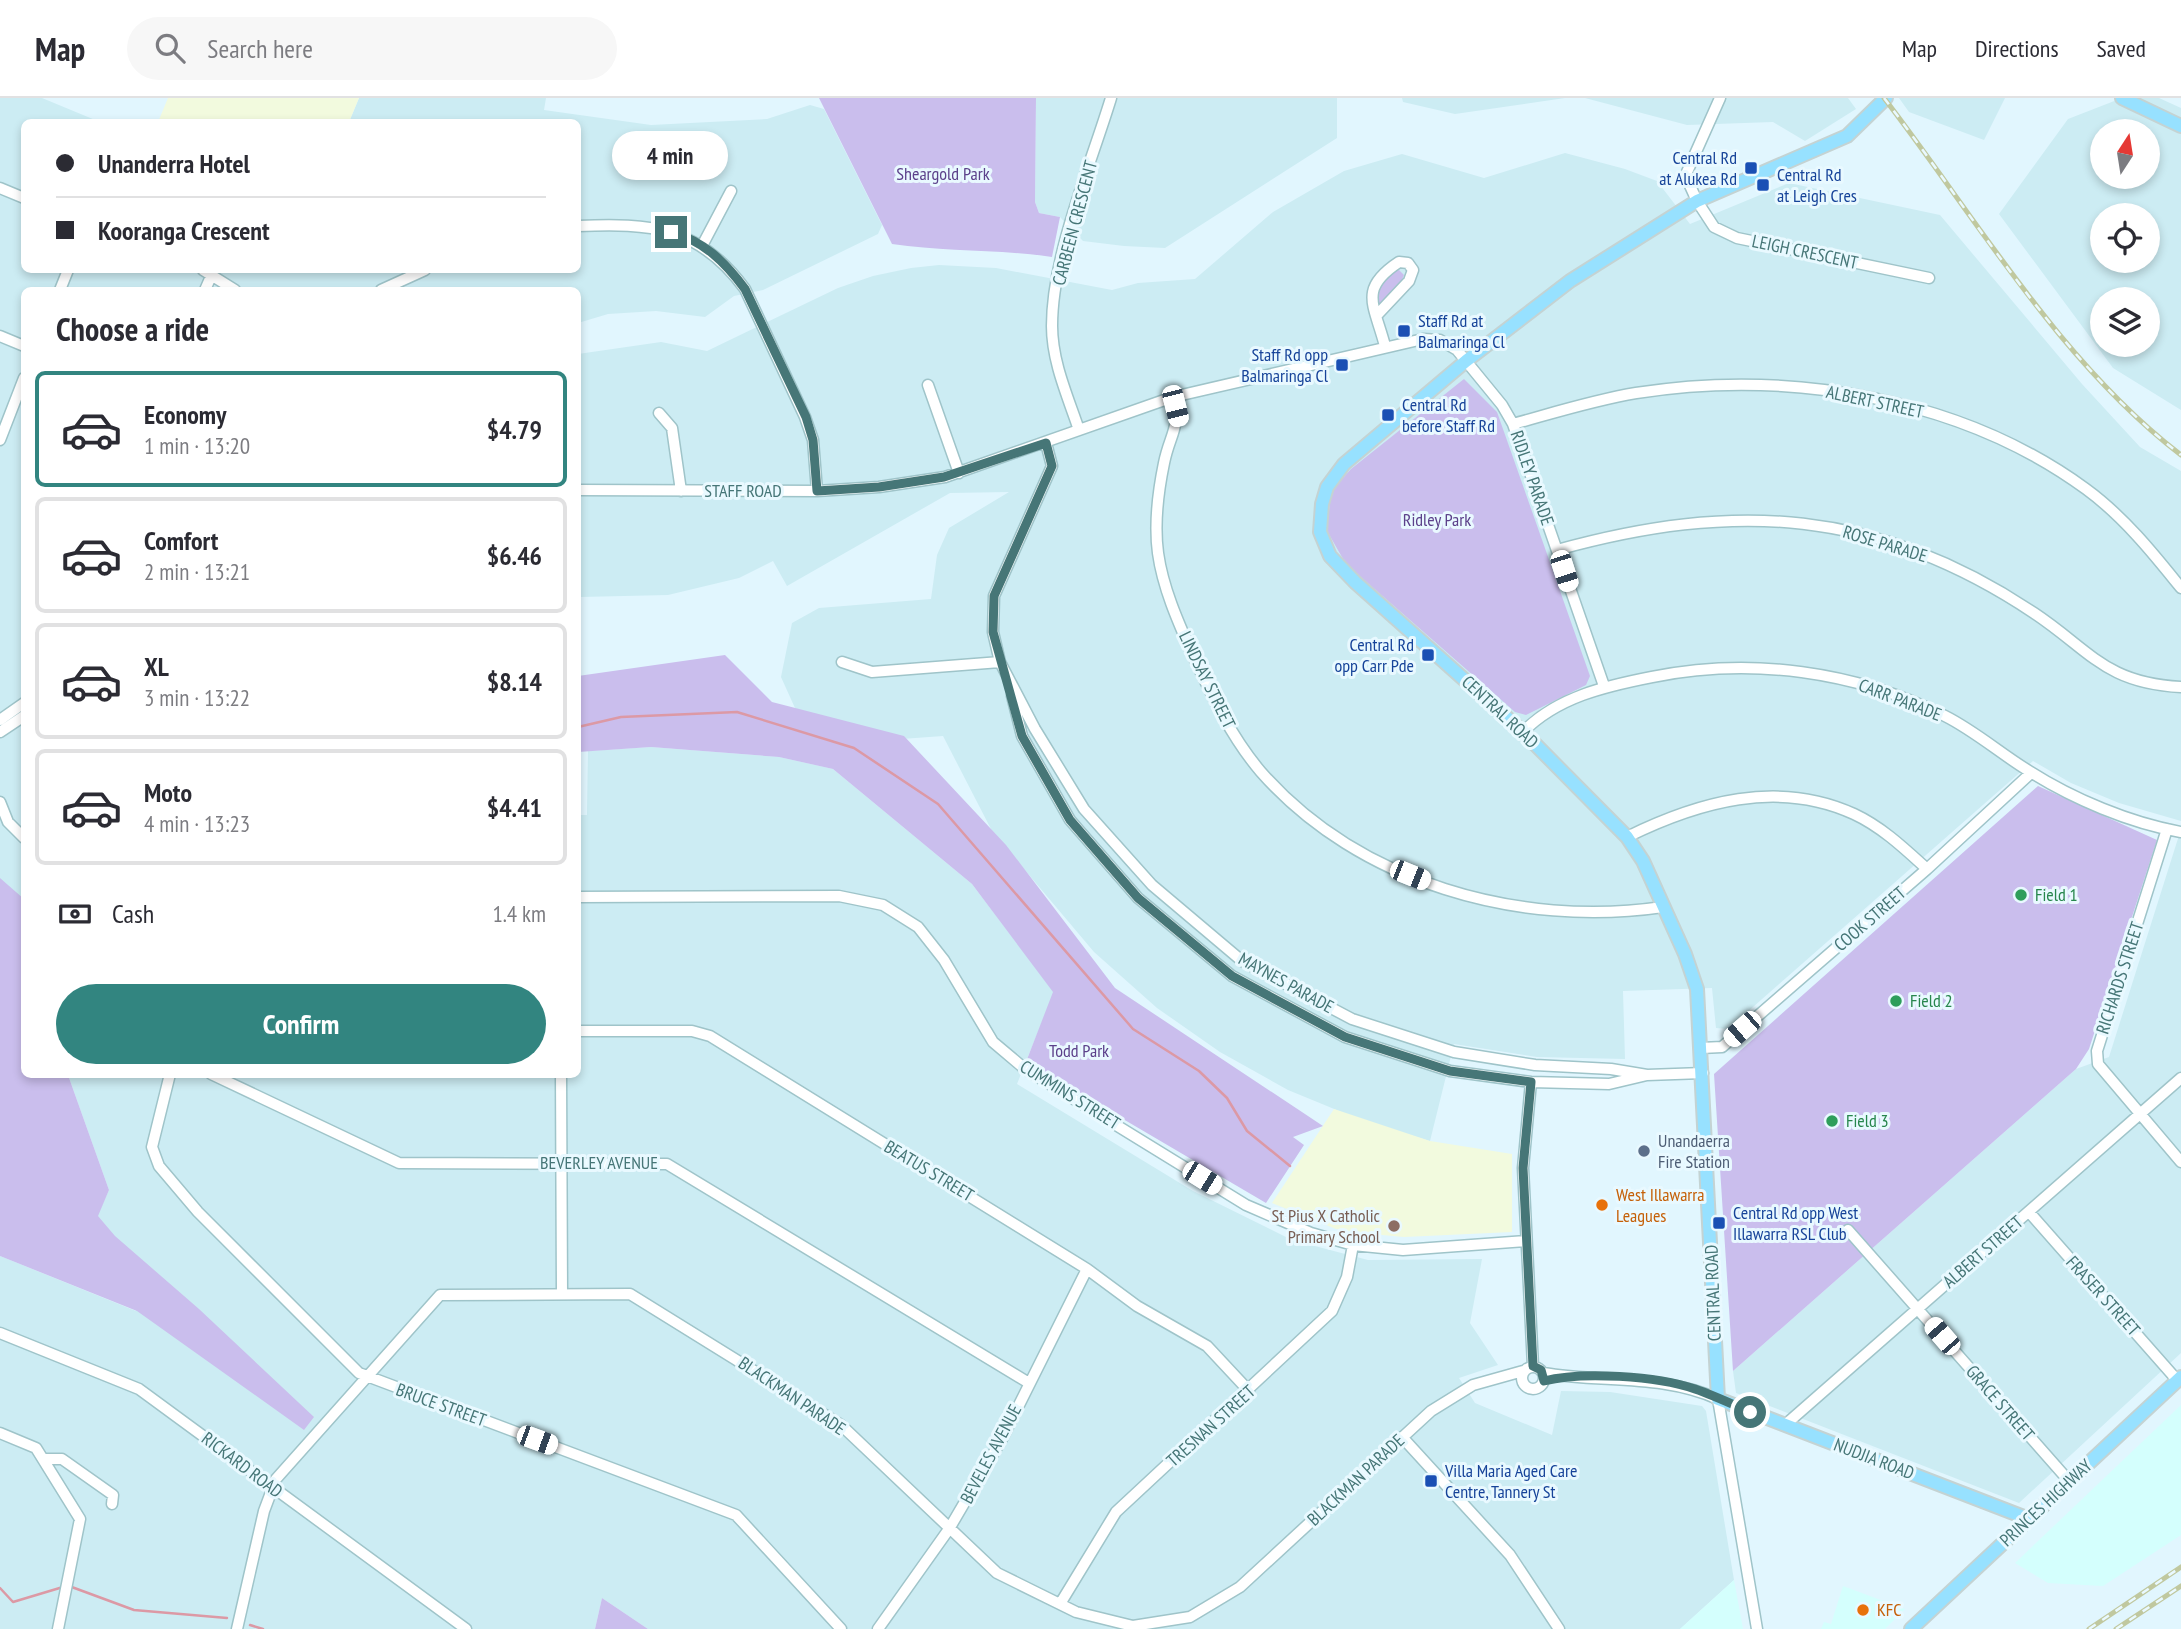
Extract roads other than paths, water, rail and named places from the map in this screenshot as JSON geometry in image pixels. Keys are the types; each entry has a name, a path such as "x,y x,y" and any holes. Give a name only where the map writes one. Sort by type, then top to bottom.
{"main road":[{"name":"CENTRAL ROAD","path":"1718,1399 1698,989 1643,861 1627,837 1523,732 1340,569 1320,532 1322,504 1335,475 1353,456 1466,361 1570,281 1697,201 1838,142 1858,128 1885,98"},
{"path":"2122,98 2181,126"},
{"name":"PRINCES HIGHWAY","path":"1911,1629 2179,1378"},
{"name":"NUDJIA ROAD","path":"1718,1399 2029,1519"}],"street":[{"name":"CARBEEN CRESCENT","path":"1079,430 1061,379 1052,327 1058,272 1111,98"},
{"path":"1697,201 1687,172 1720,98"},
{"path":"0,188 21,197"},
{"path":"703,244 732,191"},
{"name":"LEIGH CRESCENT","path":"1697,201 1705,216 1721,233 1929,278"},
{"path":"581,226 622,224 656,228 703,244 732,271 745,289 806,417 813,440 817,491"},
{"path":"1377,315 1409,281 1413,270 1408,263 1399,261 1376,279 1372,298 1385,346"},
{"path":"209,273 230,287"},
{"path":"388,287 419,273"},
{"path":"0,337 21,345"},
{"name":"STAFF ROAD","path":"581,490 817,491 879,487 959,473 1173,397 1385,346 1423,339 1440,340 1453,346 1466,361"},
{"name":"RIDLEY PARADE","path":"1466,361 1502,405 1513,425 1604,686"},
{"path":"928,385 959,473"},
{"name":"ALBERT STREET","path":"1513,425 1635,393 1711,385 1790,386 1853,395 1926,412 1989,434 2034,455 2087,490 2133,532 2181,588"},
{"path":"0,440 21,387"},
{"name":"LINDSAY STREET","path":"1173,397 1178,419 1164,460 1158,496 1156,527 1160,563 1174,612 1214,703 1261,772 1304,814 1350,846 1390,867 1430,883 1506,905 1553,911 1600,913 1663,907"},
{"path":"659,413 672,428 681,491"},
{"name":"MAYNES PARADE","path":"1046,443 1052,466 994,596 993,632 1022,736 1070,820 1138,898 1232,976 1345,1037 1450,1071 1531,1082 1609,1084 1647,1075 1703,1073"},
{"name":"ROSE PARADE","path":"1557,550 1648,528 1723,519 1810,523 1871,536 1956,567 2035,613 2099,665 2149,686 2181,687"},
{"path":"842,662 872,672 1000,662"},
{"name":"CARR PARADE","path":"1523,732 1543,714 1604,686 1688,669 1779,668 1865,684 1946,716 2031,773 2118,814 2181,832"},
{"name":"MAYNES PARADE","path":"1007,679 1084,809 1152,885 1242,961 1352,1019 1454,1052 1535,1065 1611,1069 1647,1075"},
{"path":"0,720 21,704"},
{"path":"0,732 21,718"},
{"name":"COOK STREET","path":"1701,1048 1722,1047 1927,869 2031,773"},
{"path":"1627,837 1705,805 1740,798 1779,795 1827,803 1856,815 1897,842 1927,869"},
{"path":"0,802 8,822 21,835"},
{"name":"RICHARDS STREET","path":"2167,829 2096,1051 2098,1064 2181,1162"},
{"name":"CUMMINS STREET","path":"581,897 839,896 883,905 918,927 944,960 993,1042 1025,1069 1246,1205 1311,1233 1353,1245 1403,1250 1525,1241"},
{"name":"BEATUS STREET","path":"581,1031 701,1032 1087,1269 1137,1307 1207,1346 1249,1391"},
{"name":"BRUCE STREET","path":"169,1078 152,1147 159,1166 198,1212 365,1376 736,1515 841,1629"},
{"name":"BEVERLEY AVENUE","path":"219,1078 399,1163 667,1164 1029,1382"},
{"path":"561,1078 562,1294"},
{"name":"ALBERT STREET","path":"1785,1425 2181,1078"},
{"path":"1531,1082 1523,1168 1526,1373 1543,1377 1669,1383 1692,1388 1718,1399"},
{"name":"FRASER STREET","path":"2029,1212 2179,1378"},
{"name":"GRACE STREET","path":"1848,1230 2069,1482"},
{"name":"TRESNAN STREET","path":"1060,1604 1111,1516 1249,1391 1332,1311 1348,1277 1353,1245"},
{"name":"BEVELES AVENUE","path":"878,1629 949,1530 1003,1437 1087,1269"},
{"name":"BLACKMAN PARADE","path":"237,1629 272,1487 291,1461 440,1294 621,1292 645,1301 833,1419 997,1573 1076,1612 1133,1626 1195,1615 1240,1587 1440,1404 1473,1385 1526,1373 1531,1389 1538,1388 1543,1377"},
{"name":"RICKARD ROAD","path":"0,1333 130,1383 466,1629"},
{"name":"CENTRAL ROAD","path":"1718,1399 1757,1629"},
{"path":"0,1433 36,1448 80,1519 58,1629"},
{"path":"1402,1437 1510,1555 1559,1629"},
{"path":"44,1460 62,1459 113,1495 113,1504"}],"waterway":[{"path":"581,726 621,717 737,712 854,748 938,804 1133,1029 1199,1071 1227,1098 1247,1131 1290,1166"},
{"path":"69,1586 134,1610 227,1618"},
{"path":"0,1588 13,1602 63,1587"},
{"path":"250,1625 263,1629"}],"railway":[{"path":"1884,98 2058,333 2096,377 2137,418 2181,455"},
{"path":"2089,1629 2181,1567"},
{"path":"2116,1629 2181,1586"}],"place":[{"name":"Central Rd at Alukea Rd","path":"1751,168"},
{"name":"Central Rd at Leigh Cres","path":"1763,185"},
{"name":"Staff Rd at Balmaringa Cl","path":"1404,331"},
{"name":"Staff Rd opp Balmaringa Cl","path":"1342,365"},
{"name":"Central Rd before Staff Rd","path":"1388,415"},
{"name":"Central Rd opp Carr Pde","path":"1428,655"},
{"name":"Field 1","path":"2021,895"},
{"name":"Field 2","path":"1896,1001"},
{"name":"Field 3","path":"1832,1121"},
{"name":"Unandaerra Fire Station","path":"1644,1151"},
{"name":"West Illawarra Leagues","path":"1602,1205"},
{"name":"Central Rd opp West Illawarra RSL Club","path":"1719,1223"},
{"name":"St Pius X Catholic Primary School","path":"1394,1226"},
{"name":"Villa Maria Aged Care Centre, Tannery St","path":"1431,1481"},
{"name":"KFC","path":"1863,1610"}],"park label":[{"name":"Sheargold Park","path":"943,174"},
{"name":"Ridley Park","path":"1437,520"},
{"name":"Todd Park","path":"1079,1051"}]}
